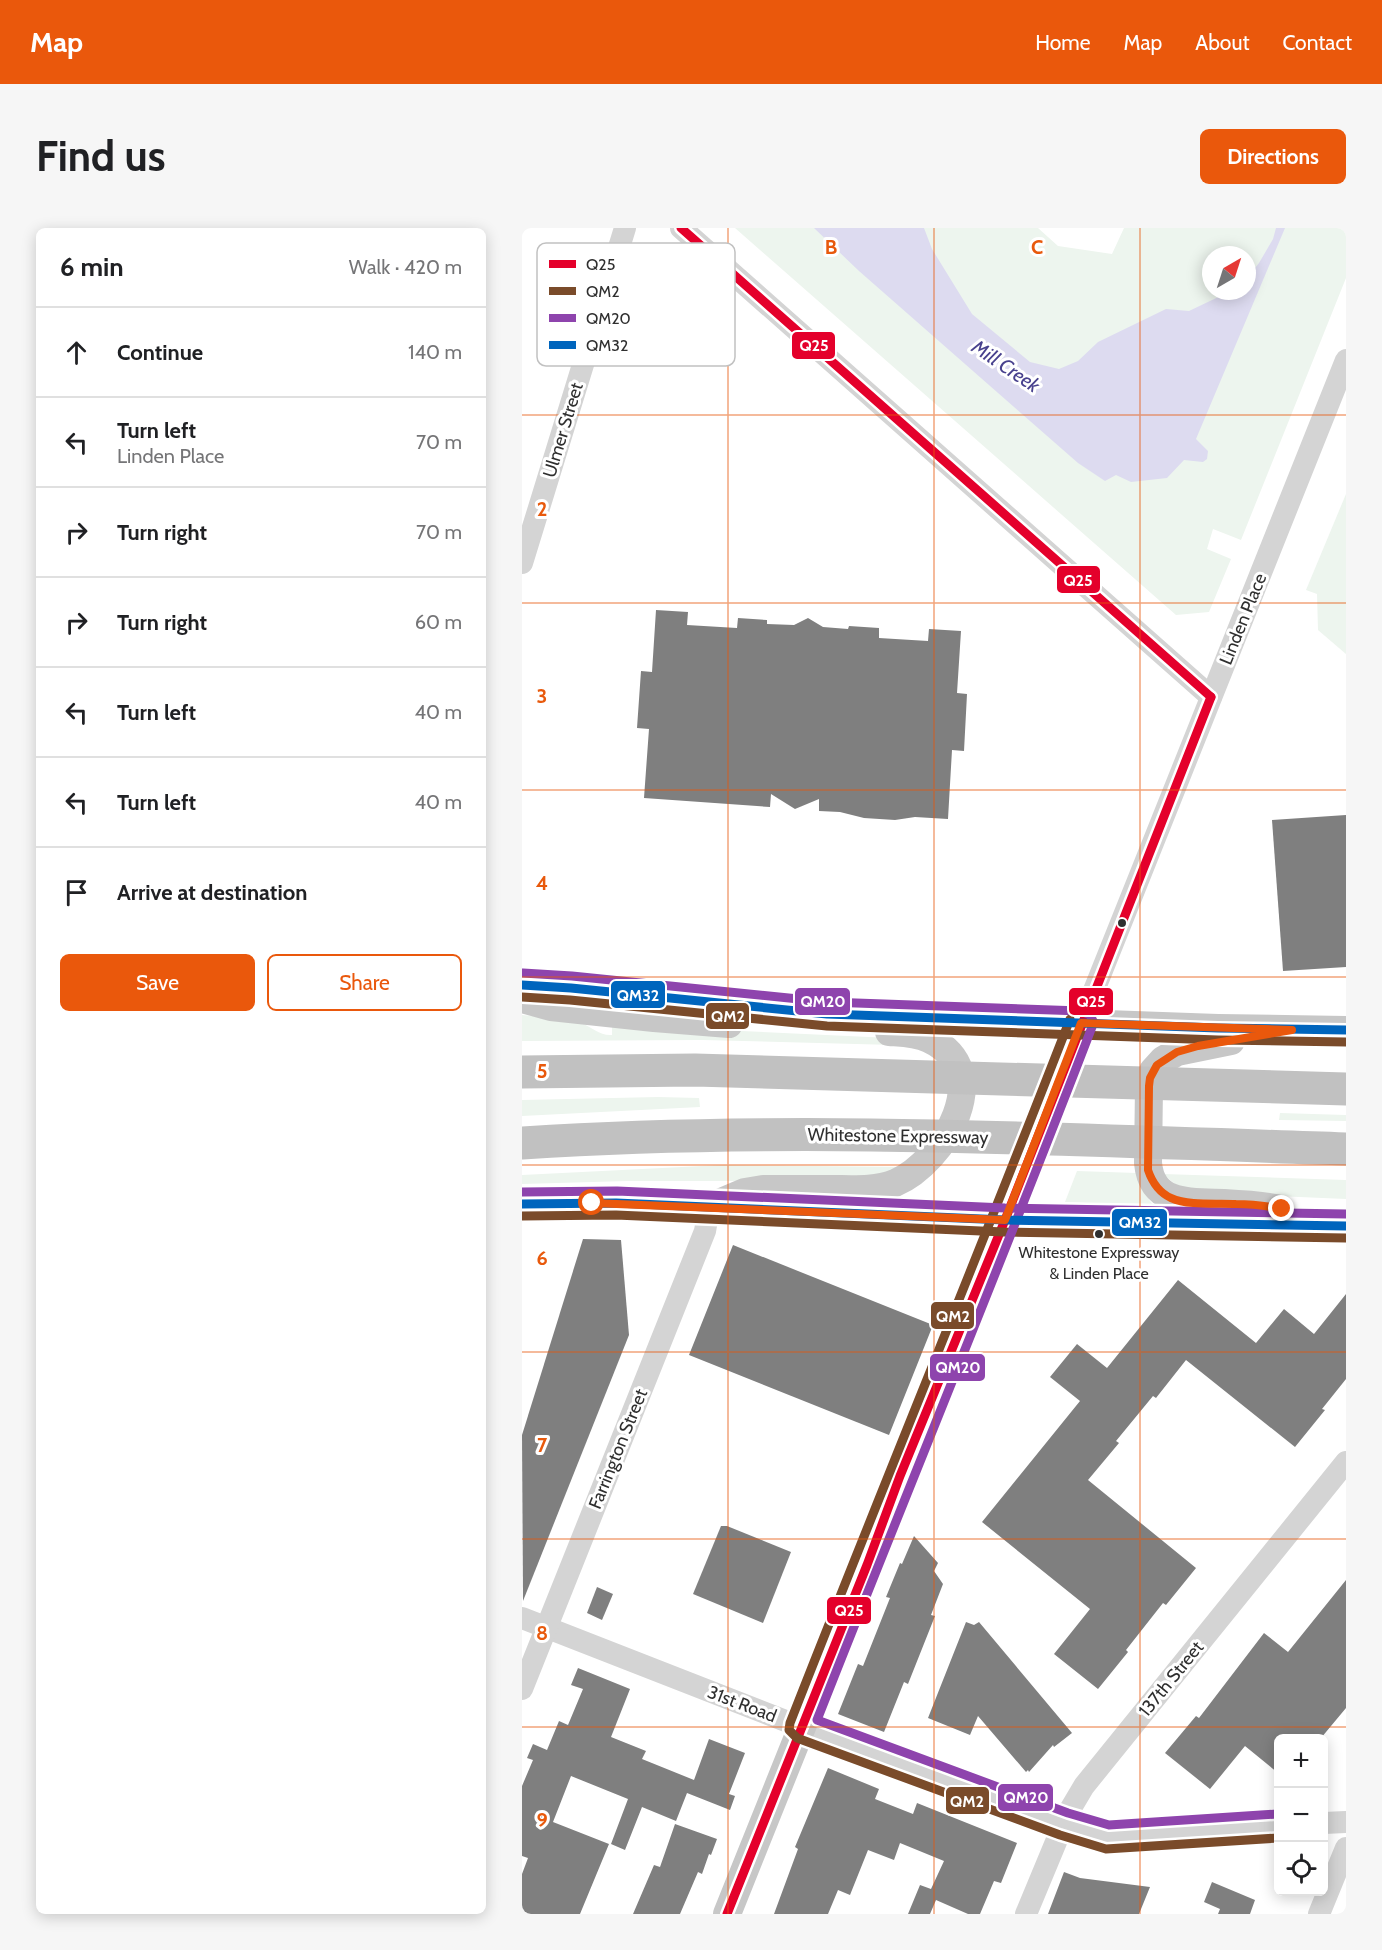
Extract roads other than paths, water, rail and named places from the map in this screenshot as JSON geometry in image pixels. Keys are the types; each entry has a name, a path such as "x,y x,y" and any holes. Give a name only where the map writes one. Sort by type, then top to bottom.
{"highway":[{"path":"522,1072 695,1070 1346,1089"},
{"name":"Whitestone Expressway","path":"522,1143 795,1134 1346,1149"}],"main road":[{"path":"522,985 827,1014 1346,1030"},
{"path":"522,999 550,1007 654,1018 916,1034 938,1044 955,1064 960,1077 961,1092 955,1120 945,1139 932,1154 905,1177 874,1188 754,1190 735,1195 709,1208"},
{"name":"Linden Place","path":"727,1914 900,1476 1005,1220 1081,1023"},
{"path":"1292,1030 1186,1049 1157,1065 1150,1078 1149,1086 1148,1163 1150,1175 1160,1191 1179,1201 1266,1206 1346,1224"},
{"path":"522,1204 616,1203 1005,1220 1346,1224"}],"street":[{"name":"Ulmer Street","path":"621,243 626,228"},
{"path":"681,228 698,243"},
{"path":"735,276 1211,698"},
{"name":"Linden Place","path":"1081,1023 1346,360"},
{"name":"Ulmer Street","path":"522,564 583,366"},
{"name":"Farrington Street","path":"522,1689 705,1231 709,1208"},
{"name":"137th Street","path":"1026,1914 1072,1805 1084,1786 1346,1462"},
{"name":"31st Road","path":"522,1618 801,1727 1064,1824 1108,1837 1274,1826"},
{"path":"1328,1823 1346,1822"},
{"path":"1319,1914 1346,1848"}],"water":[{"name":"Mill Creek","path":"814,228 924,228 932,249 972,314 1030,362 1059,369 1078,361 1098,342 1166,309 1189,311 1212,300 1255,300 1196,439 1208,451 1207,459 1203,462 1184,460 1167,478 1131,482 1116,475 1105,481 1078,463 859,271"},
{"path":"1276,228 1285,228 1256,297 1256,267 1273,239"}],"place":[{"name":"Whitestone Expressway & Linden Place","path":"1099,1234"}]}
